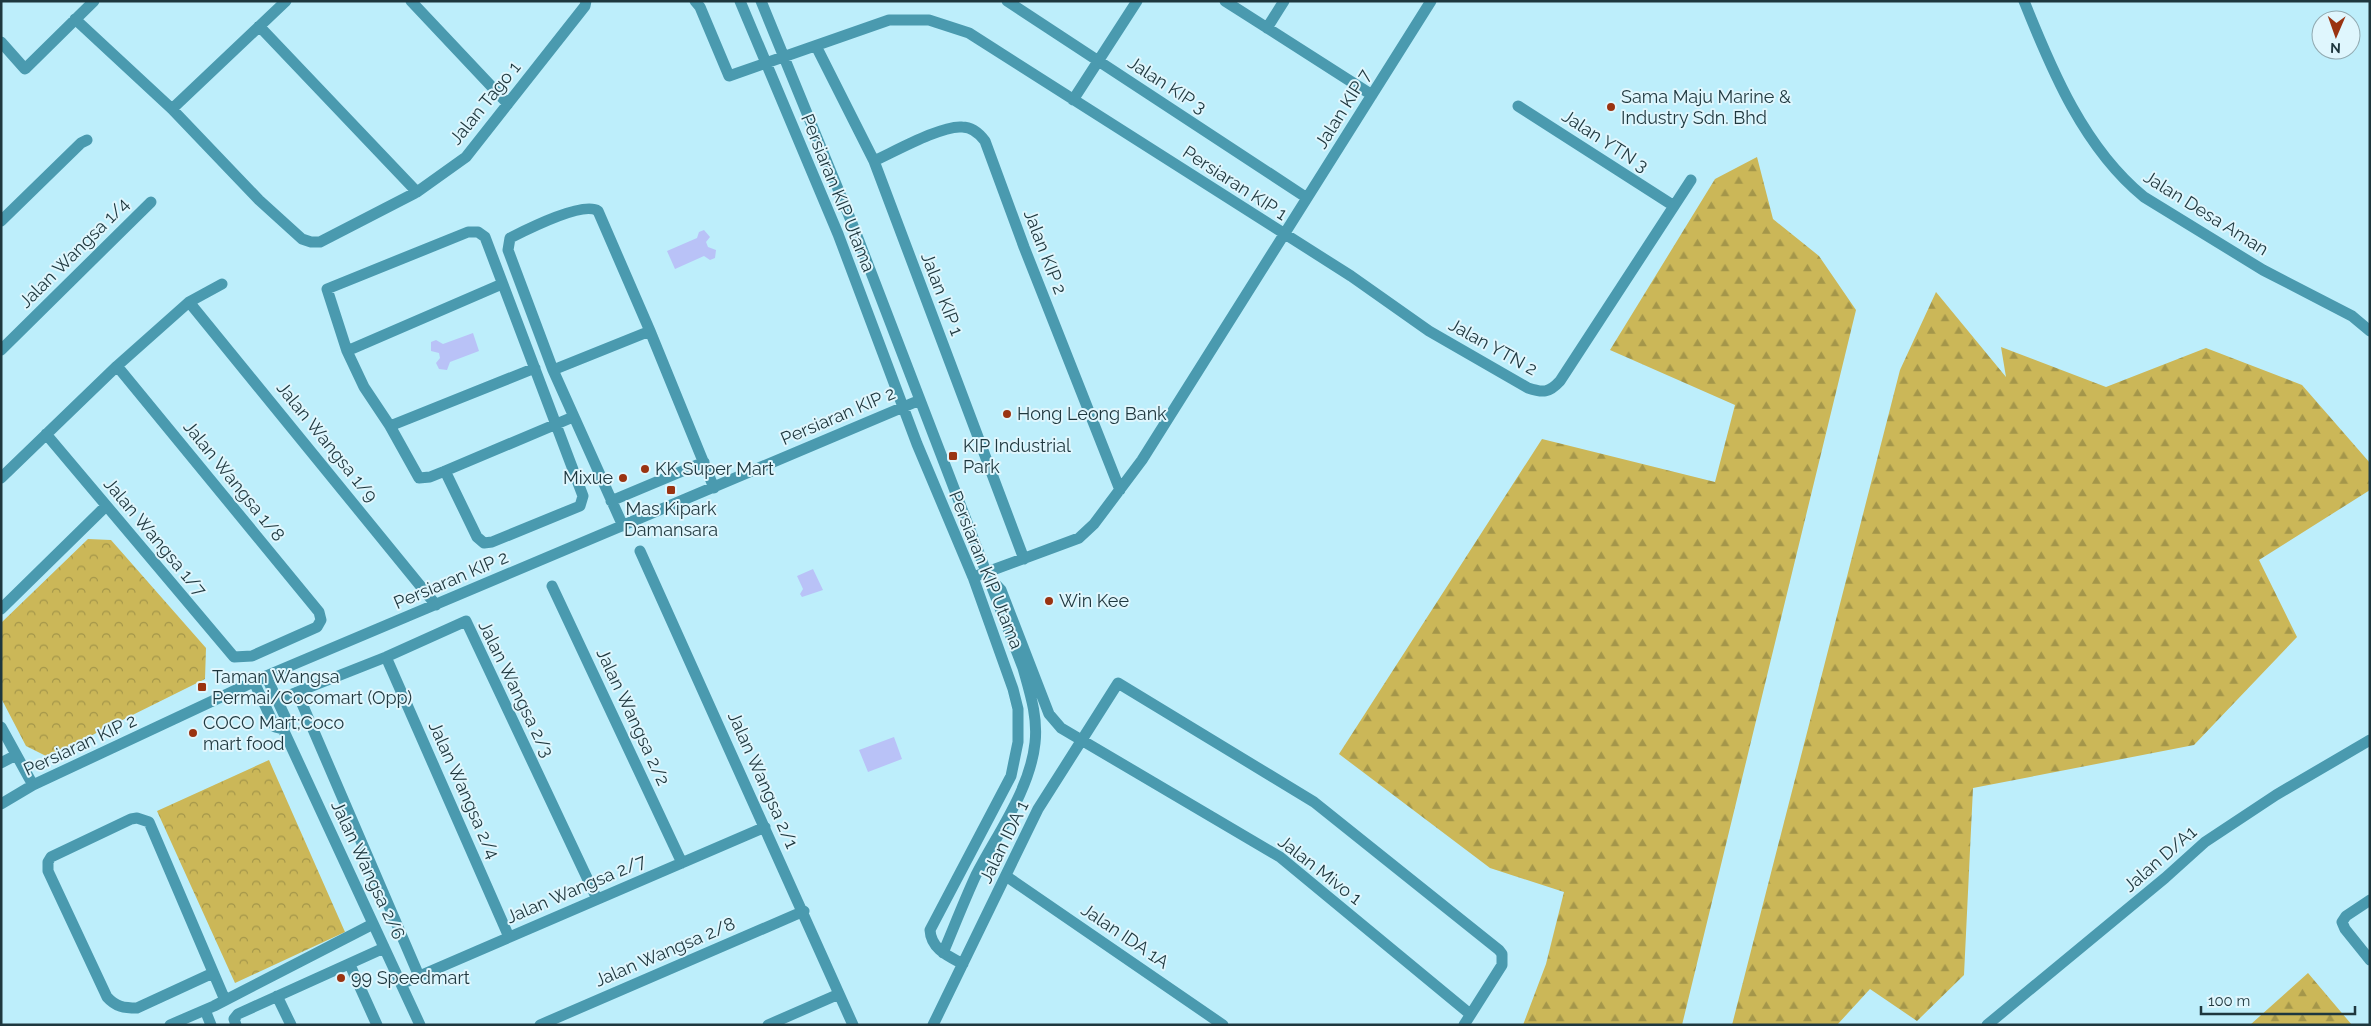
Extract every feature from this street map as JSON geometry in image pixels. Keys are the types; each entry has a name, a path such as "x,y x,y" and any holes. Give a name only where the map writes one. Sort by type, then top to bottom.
{"street":[{"path":"1,42 25,69 94,1"},
{"path":"75,19 172,109 286,1"},
{"path":"411,1 508,104"},
{"name":"Persiaran KIP 1","path":"695,1 700,7 729,76 890,20 929,20 969,34 1284,234 1147,451 1094,524 1080,538 973,577"},
{"name":"Persiaran KIP Utama","path":"740,1 838,234 903,408 973,577 1013,689 1019,723 1018,742 1010,776 930,930 934,945 964,964"},
{"name":"Persiaran KIP Utama","path":"761,1 854,228 1023,668 1034,709 1033,760 1024,783 976,876 943,952"},
{"name":"Jalan KIP 3","path":"1007,1 1307,198"},
{"path":"1073,100 1137,1"},
{"path":"1225,1 1372,95"},
{"path":"1267,28 1284,1"},
{"name":"Jalan KIP 7","path":"1284,234 1431,1"},
{"name":"Jalan Desa Aman","path":"2024,1 2040,41 2082,126 2126,182 2144,196 2263,270 2352,316 2370,331"},
{"name":"Jalan Tago 1","path":"172,109 259,200 302,238 311,242 320,242 417,192 466,157 584,3"},
{"path":"259,26 417,192"},
{"name":"Jalan KIP 1","path":"816,46 874,161 1024,559"},
{"name":"Jalan YTN 3","path":"1518,106 1674,206"},
{"name":"Jalan KIP 2","path":"874,161 923,138 955,127 964,126 980,133 985,141 1024,247 1120,490"},
{"path":"1,221 81,142 87,140"},
{"name":"Jalan YTN 2","path":"1284,234 1351,276 1429,331 1528,388 1541,392 1552,390 1560,381 1691,180"},
{"name":"Jalan Wangsa 1/4","path":"1,350 151,202"},
{"path":"622,526 553,370 508,250 510,238 524,231 582,208 598,211 650,330 714,488"},
{"path":"445,471 477,537 480,541 488,544 580,506 583,496 555,425 485,237 478,232 468,232 327,288 347,351 364,387 390,426 419,478 430,477 555,425 573,417"},
{"path":"1,478 117,366 189,302 222,284"},
{"path":"347,351 502,284"},
{"name":"Jalan Wangsa 1/9","path":"189,302 436,605"},
{"path":"553,370 650,330"},
{"name":"Jalan Wangsa 1/8","path":"117,366 320,612 321,620 317,627 252,656 239,658"},
{"path":"390,426 535,368"},
{"name":"Persiaran KIP 2","path":"1,804 32,785 266,676 920,400"},
{"name":"Jalan Wangsa 1/7","path":"46,434 230,653 239,658"},
{"path":"562,442 581,434"},
{"path":"611,501 704,462"},
{"path":"1,609 106,506"},
{"name":"Jalan Wangsa 2/1","path":"640,551 804,911 853,1025"},
{"name":"Jalan Mivo 1","path":"985,573 1001,590 1049,714 1061,728 1280,857 1470,1014"},
{"name":"Jalan Wangsa 2/2","path":"552,586 682,863"},
{"name":"Jalan Wangsa 2/3","path":"277,700 386,657 466,621 597,900"},
{"name":"Jalan Wangsa 2/4","path":"386,657 509,937"},
{"name":"Jalan Wangsa 2/6","path":"266,676 288,721 284,729"},
{"name":"Jalan Wangsa 2/6","path":"254,682 275,727 284,729"},
{"name":"Jalan IDA 1","path":"934,1025 1038,809 1083,741 1118,683 1314,802 1498,950 1502,954 1502,965 1470,1014"},
{"path":"297,692 419,976"},
{"path":"1019,723 1035,724"},
{"path":"1,727 32,785"},
{"name":"Jalan Wangsa 2/6","path":"284,729 420,1025"},
{"name":"Jalan D/A1","path":"1987,1025 2165,878 2205,842 2276,796 2370,740"},
{"path":"1,763 16,755"},
{"path":"213,973 137,1008 123,1008 113,1005 107,997 48,872 48,862 51,857 131,820 137,818 149,822 225,1000"},
{"name":"Jalan Wangsa 2/7","path":"401,984 765,827"},
{"name":"Jalan IDA 1A","path":"1006,876 1223,1025"},
{"path":"2370,900 2346,916 2342,922 2345,929 2370,960"},
{"name":"Jalan Wangsa 2/8","path":"540,1025 804,911"},
{"path":"170,1025 205,1010 373,924"},
{"path":"236,1025 234,1019 238,1014 384,948"},
{"path":"350,965 377,1025"},
{"path":"768,1025 839,994"},
{"path":"276,996 290,1025"},
{"path":"205,1010 212,1025"},
{"path":"1464,1025 1470,1014"}],"green space":[{"path":"1757,157 1773,219 1819,256 1856,310 1682,1025 1523,1025 1546,964 1564,892 1490,868 1339,754 1542,439 1715,482 1735,405 1610,350 1715,179"},
{"path":"1936,292 2006,377 2001,347 2106,387 2206,348 2302,385 2370,463 2370,490 2259,560 2297,637 2194,745 1973,788 1964,975 1917,1021 1870,989 1837,1025 1732,1025 1900,370"},
{"path":"88,539 111,540 206,648 205,679 48,757 26,746 1,698 1,623"},
{"path":"269,760 345,932 235,983 157,811"},
{"path":"2308,973 2352,1025 2250,1025"}],"water":[{"path":"704,230 710,237 706,242 708,247 716,250 715,258 710,260 704,256 675,269 667,251 697,238 699,232"},
{"path":"473,333 479,351 450,362 447,370 439,369 436,363 440,358 439,353 431,351 431,342 436,340 443,344"},
{"path":"813,569 823,590 802,597 800,594 803,589 797,576"},
{"path":"894,737 902,759 868,772 859,750"}],"place":[{"name":"Sama Maju Marine & Industry Sdn. Bhd","path":"1611,107"},
{"name":"Hong Leong Bank","path":"1007,414"},
{"name":"KIP Industrial Park","path":"953,456"},
{"name":"KK Super Mart","path":"645,469"},
{"name":"Mixue","path":"623,478"},
{"name":"Mas Kipark Damansara","path":"671,490"},
{"name":"Win Kee","path":"1049,601"},
{"name":"Taman Wangsa Permai/Cocomart (Opp)","path":"202,687"},
{"name":"COCO Mart;Coco mart food","path":"193,733"},
{"name":"99 Speedmart","path":"341,978"}]}
